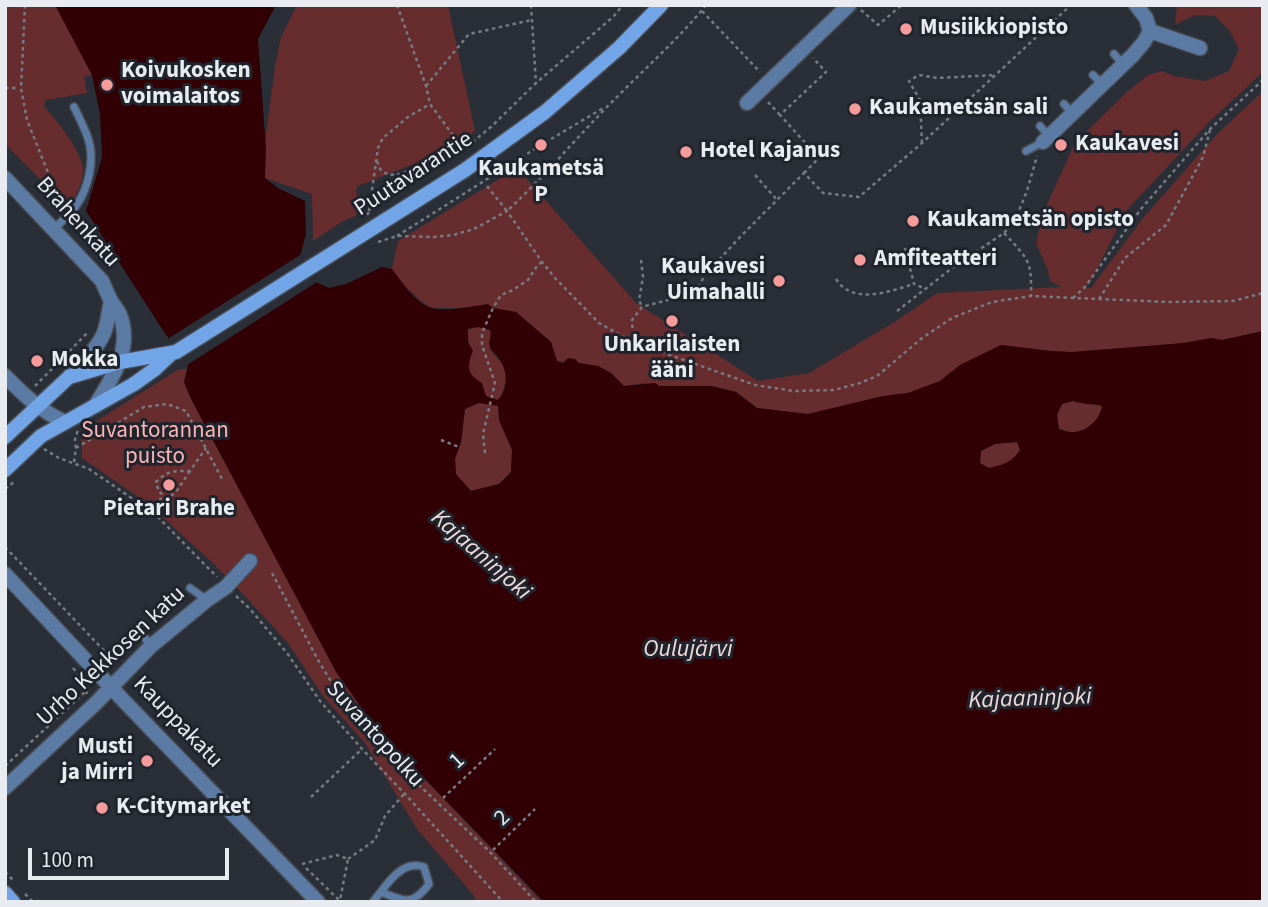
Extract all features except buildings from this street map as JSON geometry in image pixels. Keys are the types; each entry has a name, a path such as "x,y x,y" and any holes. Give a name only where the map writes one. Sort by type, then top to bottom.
{"main road":[{"name":"Puutavarantie","path":"5,470 41,436 72,424 95,406 155,369 173,353 465,170 545,113 619,48 661,5"},
{"path":"6,436 69,377 120,362 173,353"},
{"path":"5,893 13,902"}],"street":[{"path":"747,103 849,5"},
{"path":"1044,134 1118,59 1144,42 1150,31 1146,18 1136,5"},
{"path":"1150,31 1200,48"},
{"name":"Brahenkatu","path":"5,178 102,281 120,314 125,337 120,362 95,406"},
{"name":"Brahenkatu","path":"69,377 87,358 105,331 111,301"},
{"path":"5,376 37,406 72,424"},
{"name":"Urho Kekkosen katu","path":"5,788 96,703 151,646 226,587 250,561"},
{"name":"Kauppakatu","path":"5,574 318,902"}],"lane":[{"path":"54,231 76,205 89,172 89,139 74,107"},
{"path":"1026,151 1044,134"},
{"path":"190,588 207,600"},
{"path":"141,633 151,646"},
{"path":"373,902 381,892 403,868 415,864 424,867 429,884 420,896 404,901 381,892"}],"path":[{"path":"25,5 20,88 27,120 54,193 53,200 40,216"},
{"path":"397,5 430,104 461,146"},
{"path":"531,5 536,83"},
{"path":"376,158 380,169 388,175 399,174 463,150 492,127 536,83 613,17 623,5"},
{"path":"397,236 453,235 474,229 507,211 706,5"},
{"path":"856,5 878,25 902,5"},
{"path":"804,173 823,193 859,197 922,144 1072,5"},
{"path":"633,342 632,320 642,307 687,295 699,285 741,236 819,158 780,115 764,86 702,11"},
{"path":"426,86 469,34 532,20"},
{"path":"780,115 826,72 804,48"},
{"path":"922,144 920,100 909,81 919,75 937,78 996,75"},
{"path":"1073,298 1085,288 1141,209 1210,129 1263,80"},
{"path":"5,88 20,88"},
{"path":"368,214 376,158 383,138 408,117 430,104"},
{"path":"370,246 397,236 610,104"},
{"path":"1099,299 1125,258 1166,225 1203,157 1210,129"},
{"path":"897,312 956,265 1004,233 1015,220 1027,191 1044,134"},
{"path":"399,174 407,186 428,172 434,161"},
{"path":"358,221 368,214 381,193 399,174"},
{"path":"755,175 777,200"},
{"path":"487,186 542,262 599,323 633,342 755,385 794,391 834,390 877,376 922,338 952,318 992,302 1031,296 1168,302 1233,301 1263,293"},
{"path":"1004,233 1027,257 1032,272 1031,296"},
{"path":"905,248 914,284"},
{"path":"641,260 643,276 639,300 642,307"},
{"path":"485,453 483,434 495,383 482,345 482,333 501,295 528,280 542,262"},
{"path":"836,279 841,286 849,290 872,296 914,284 926,289"},
{"path":"699,285 716,300"},
{"path":"25,396 94,327"},
{"path":"76,447 144,407 167,404 186,411 222,479"},
{"path":"72,424 76,447 74,463"},
{"path":"441,440 459,447"},
{"path":"190,471 165,474 156,482 159,492 168,498 176,492 206,448"},
{"name":"Suvantopolku","path":"45,450 89,469 155,514 250,609 287,653 320,701 503,902"},
{"path":"155,514 162,495"},
{"path":"5,547 113,660 121,662 126,671"},
{"path":"272,573 340,696 421,786 489,851 536,902"},
{"path":"5,766 86,691"},
{"path":"311,797 362,749"},
{"name":"1","path":"443,798 495,749"},
{"path":"340,901 348,859 375,840 385,816 405,794"},
{"name":"2","path":"493,850 535,810"},
{"path":"302,864 337,855 348,859"}],"green space":[{"path":"5,5 55,5 92,75 84,77 87,93 46,100 44,106 73,144 83,167 81,183 68,208 5,144"},
{"path":"297,5 448,5 475,131 444,152 358,186 356,216 343,221 313,241 312,194 265,178 265,143 275,66 281,37"},
{"path":"1177,5 1263,5 1263,72 1209,122 1126,211 1085,288 1091,288 1143,218 1217,134 1263,91 1263,331 1222,340 1211,338 1184,343 1072,352 1001,345 960,365 940,381 908,393 883,396 808,414 757,408 736,392 712,386 659,386 645,383 624,386 611,373 598,366 557,361 551,342 516,312 493,308 432,308 405,286 392,269 398,241 517,168 636,303 758,381 809,373 937,293 1061,287 1050,281 1036,243 1043,213 1075,143 1148,75 1162,71 1174,76 1205,81 1229,71 1239,49 1229,30 1215,16 1195,15 1175,25"},
{"path":"478,327 490,330 490,349 505,368 506,379 498,400 486,396 469,368 468,329"},
{"name":"Suvantorannan puisto","path":"179,369 187,369 184,382 190,397 337,672 366,714 396,749 542,902 473,902 475,897 417,829 365,743 323,696 288,643 215,565 147,503 82,458 82,430"},
{"path":"1073,401 1102,406 1101,411 1091,425 1082,430 1071,432 1059,429 1057,415 1062,404"},
{"path":"479,403 498,406 499,420 512,450 511,472 499,484 471,491 456,474 455,459 461,442 465,409"},
{"path":"1017,442 1020,450 1007,463 989,468 980,463 981,451 995,444"}],"water":[{"name":"Oulujärvi","path":"55,5 276,5 258,39 266,148 265,178 278,188 305,201 306,234 299,260 305,277 329,288 346,284 382,267 392,269 415,297 432,308 452,309 488,304 493,308 516,312 551,342 557,361 563,363 568,358 598,366 611,373 624,386 655,383 659,386 712,386 736,392 757,408 808,414 883,396 908,393 940,381 960,365 1001,345 1072,352 1184,343 1211,338 1222,340 1263,331 1263,902 544,902 396,749 366,714 336,672 190,397 184,382 188,366 86,211 102,157 100,114 92,75","holes":["478,327 490,330 490,347 501,361 506,378 498,400 486,396 482,383 469,370 473,351 468,342 468,329","1073,401 1102,406 1091,425 1071,432 1059,429 1057,415 1062,404","479,403 498,406 499,420 512,450 511,472 499,484 471,491 456,474 455,459 461,442 465,409","1017,442 1020,450 1007,462 989,468 980,463 981,451 995,444"]}],"pier":[{"path":"305,252 303,260 308,275 320,280 184,367 166,340"}],"place":[{"name":"Musiikkiopisto","path":"906,29"},
{"name":"Koivukosken voimalaitos","path":"107,85"},
{"name":"Kaukametsän sali","path":"855,109"},
{"name":"Kaukametsä P","path":"541,145"},
{"name":"Kaukavesi","path":"1061,145"},
{"name":"Hotel Kajanus","path":"686,152"},
{"name":"Kaukametsän opisto","path":"913,221"},
{"name":"Amfiteatteri","path":"860,260"},
{"name":"Kaukavesi Uimahalli","path":"779,281"},
{"name":"Unkarilaisten ääni","path":"672,321"},
{"name":"Mokka","path":"37,361"},
{"name":"Pietari Brahe","path":"169,485"},
{"name":"Musti ja Mirri","path":"147,761"},
{"name":"K-Citymarket","path":"102,808"}],"water label":[{"name":"Kajaaninjoki","path":"480,556"},
{"name":"Kajaaninjoki","path":"1030,700"}]}
